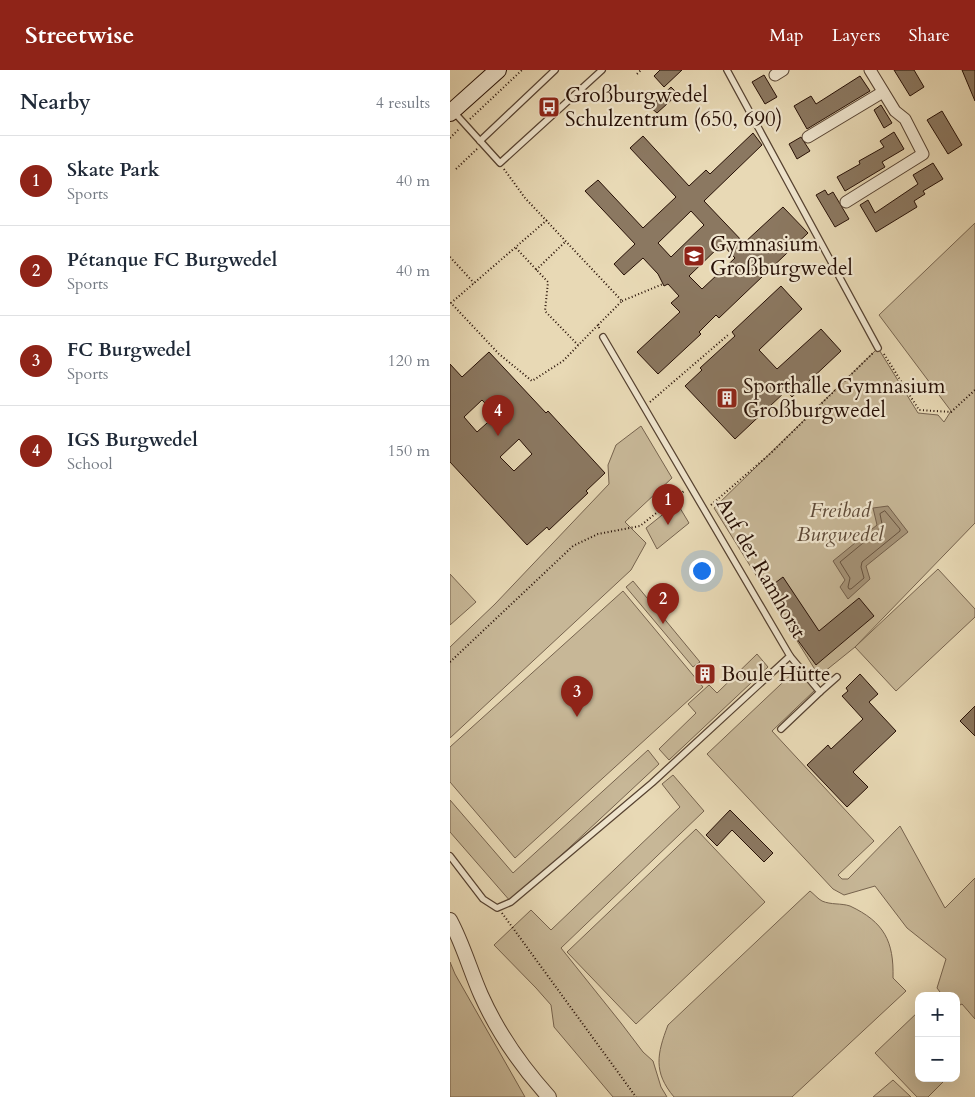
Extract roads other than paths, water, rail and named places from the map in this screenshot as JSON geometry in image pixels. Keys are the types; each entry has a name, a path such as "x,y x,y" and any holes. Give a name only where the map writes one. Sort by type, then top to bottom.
{"main road":[{"path":"454,117 498,70"}],"street":[{"path":"846,202 923,154 905,119 895,111 870,70"},
{"path":"808,137 883,92"},
{"path":"450,920 481,996 496,1024 513,1053 549,1097"}],"lane":[{"path":"482,142 555,70"},
{"path":"454,117 482,142 500,163 602,70"},
{"path":"727,70 878,348"},
{"name":"Auf der Ramhorst","path":"450,856 483,899 497,908 510,902 652,783 790,656 603,337"},
{"path":"790,656 820,692"},
{"path":"781,729 837,677"}],"water":[{"path":"888,506 908,532 866,566 870,579 848,599 840,587 845,580 833,561 877,525 873,508"}],"place":[{"name":"Großburgwedel Schulzentrum (650, 690)","path":"549,107"},
{"name":"Gymnasium Großburgwedel","path":"694,256"},
{"name":"Sporthalle Gymnasium Großburgwedel","path":"727,398"},
{"name":"IGS Burgwedel","path":"498,436"},
{"name":"Skate Park","path":"668,525"},
{"name":"Pétanque FC Burgwedel","path":"663,624"},
{"name":"Boule Hütte","path":"705,674"},
{"name":"FC Burgwedel","path":"577,717"}],"park label":[{"name":"Freibad Burgwedel","path":"840,522"}]}
